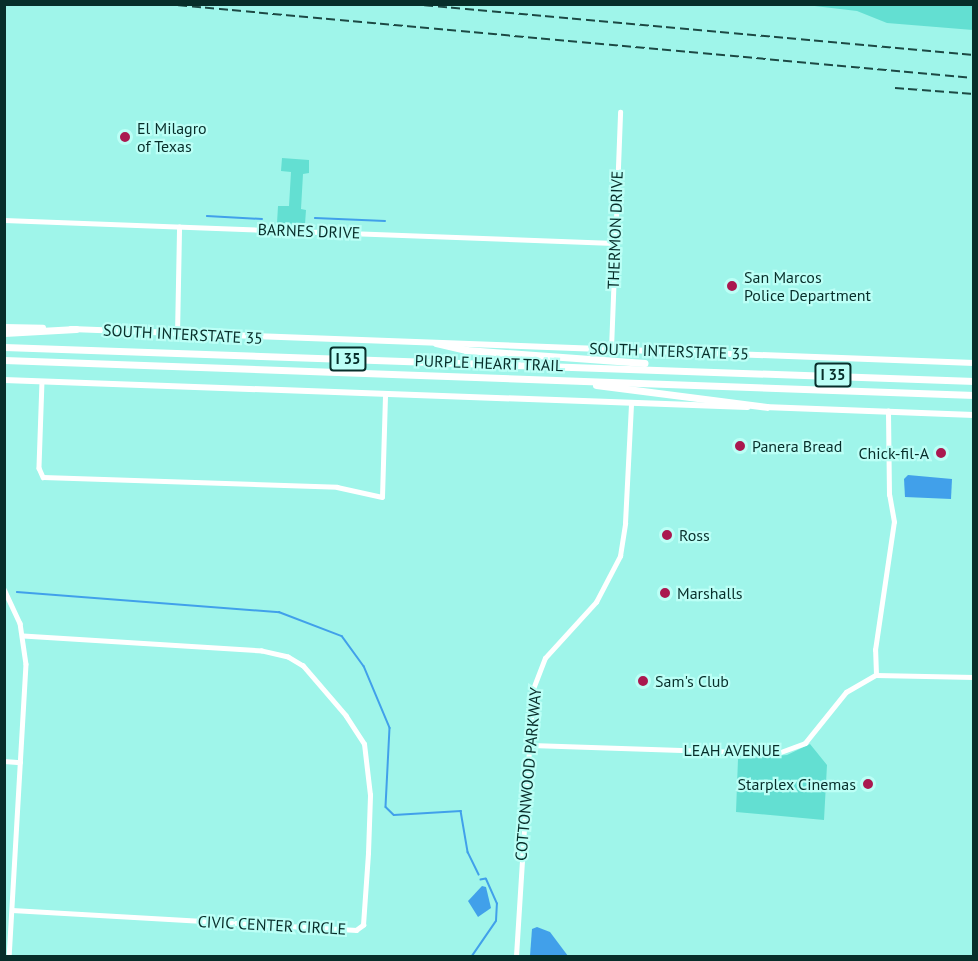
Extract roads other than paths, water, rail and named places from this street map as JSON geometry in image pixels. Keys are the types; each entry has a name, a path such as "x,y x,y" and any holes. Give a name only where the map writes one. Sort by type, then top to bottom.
{"highway":[{"path":"4,333 76,329"},
{"path":"436,343 466,350 692,369"},
{"name":"PURPLE HEART TRAIL","path":"4,347 692,369 974,381"},
{"name":"PURPLE HEART TRAIL","path":"4,360 974,395"},
{"path":"551,380 767,408"}],"main road":[{"name":"SOUTH INTERSTATE 35","path":"4,327 974,363"},
{"path":"4,380 974,415"}],"street":[{"name":"THERMON DRIVE","path":"610,348 620,112"},
{"name":"BARNES DRIVE","path":"4,220 614,243"},
{"path":"177,335 179,227"},
{"path":"42,381 39,468 43,477 338,487 382,498 385,394"},
{"name":"COTTONWOOD PARKWAY","path":"516,957 523,798 531,745 532,690 538,673 555,645 596,602 620,556 625,523 631,403"},
{"path":"888,411 890,495 894,522 875,650 876,675 974,677"},
{"path":"4,589 23,636 26,664 9,957"},
{"name":"CIVIC CENTER CIRCLE","path":"12,910 356,930 363,925 368,853 370,795 364,744 346,716 303,666 288,657 250,650 23,636"},
{"name":"LEAH AVENUE","path":"531,745 778,753 806,743 846,692 876,675"},
{"path":"4,761 20,762"}],"waterway":[{"path":"207,216 262,219"},
{"path":"315,218 385,221"},
{"path":"17,592 279,612 342,636 364,666 390,728 386,807 394,815 461,811 468,852 479,875"},
{"path":"472,956 496,921 497,904 486,879 481,880"}],"railway":[{"path":"165,4 974,78"},
{"path":"411,4 974,55"},
{"path":"895,88 974,94"}],"place":[{"name":"El Milagro of Texas","path":"125,137"},
{"name":"San Marcos Police Department","path":"732,286"},
{"name":"Panera Bread","path":"740,446"},
{"name":"Chick-fil-A","path":"941,453"},
{"name":"Ross","path":"667,535"},
{"name":"Marshalls","path":"665,593"},
{"name":"Sam's Club","path":"643,681"},
{"name":"Starplex Cinemas","path":"868,784"}]}
